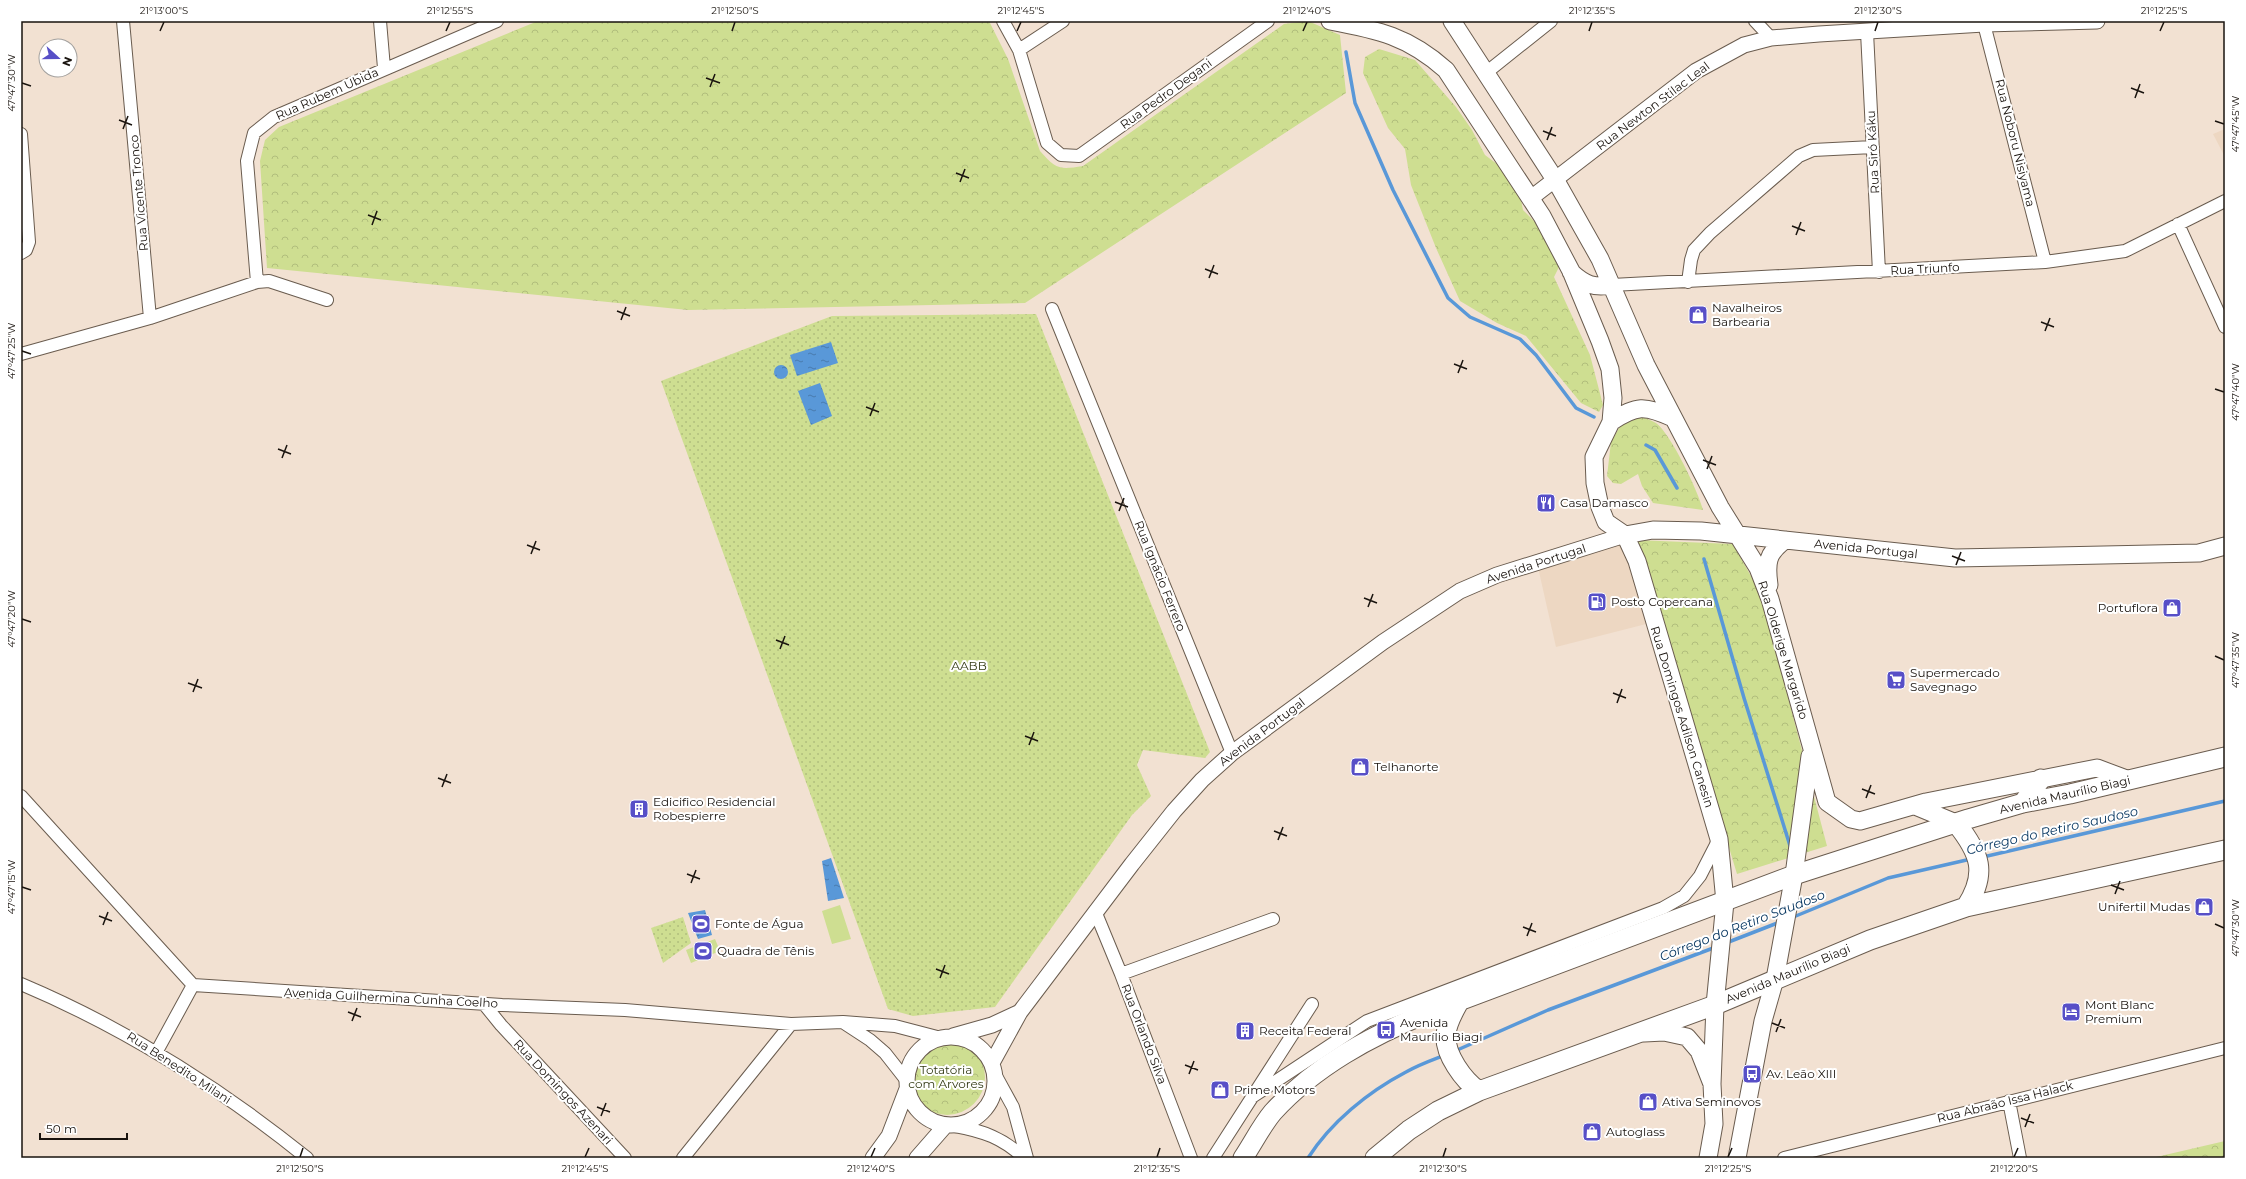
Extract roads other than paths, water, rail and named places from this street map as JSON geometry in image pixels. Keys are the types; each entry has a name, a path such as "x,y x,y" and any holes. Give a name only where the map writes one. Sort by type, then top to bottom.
{"main road":[{"path":"1330,21 1377,30 1410,43 1430,55 1446,70 1531,198 1571,272 1610,369 1614,398 1611,422 1594,458 1595,483 1600,507 1606,522 1625,535"},
{"name":"Rua Olderige Margarido","path":"1452,21 1487,72 1556,180 1612,285 1646,365 1673,418 1737,534 1758,568 1770,599 1828,802 1851,819 1860,821 1915,806 2097,768 2129,780"},
{"path":"1571,272 1581,281 1592,287 1612,285"},
{"path":"1611,422 1629,410 1643,408 1656,410 1673,418"},
{"name":"Avenida Portugal","path":"1625,535 1652,530 1737,534 1954,558 2199,553 2225,546"},
{"name":"Rua Domingos Adilson Canesin","path":"1625,535 1637,561 1719,839 1725,902 1715,1005 1712,1084 1714,1124 1708,1158"},
{"path":"1770,599 1767,572 1769,557 1774,548 1785,540"},
{"path":"1737,1158 1761,1028 1775,980 1794,875 1812,748"},
{"name":"Avenida Maurílio Biagi","path":"1243,1158 1272,1113 1302,1084 1336,1059 1386,1030 1460,1000 1794,875 2023,803 2225,757"},
{"path":"2023,803 2041,779"},
{"path":"1915,806 1956,823 1974,848 1979,862 1980,879 1976,892 1966,907"},
{"name":"Avenida Maurílio Biagi","path":"1375,1158 1409,1130 1432,1114 1479,1091 1715,1005 1870,940 1966,907 2225,850"},
{"path":"1576,957 1596,934"},
{"path":"1460,1000 1449,1020 1446,1040 1459,1073 1479,1091"},
{"path":"1640,1033 1664,1032 1687,1037 1698,1051 1712,1084"}],"street":[{"name":"Rua Vicente Tronco","path":"123,21 150,318"},
{"path":"380,21 384,68"},
{"name":"Rua Rubem Ubida","path":"257,282 247,160 254,133 274,117 384,68 497,21"},
{"path":"1003,21 1019,50 1063,21"},
{"name":"Rua Pedro Degani","path":"1019,50 1047,143 1060,156 1079,156 1268,21"},
{"path":"1487,72 1550,21"},
{"path":"1755,21 1771,38"},
{"name":"Rua Newton Stilac Leal","path":"1531,198 1696,72 1744,45 1771,38 1984,24 2097,21"},
{"name":"Rua Noboru Nisiyama","path":"1984,24 2045,262"},
{"name":"Rua Siró Káku","path":"1866,32 1879,272"},
{"path":"21,134 29,242 26,250 21,253"},
{"path":"1688,282 1694,250 1710,233 1799,156 1813,150 1873,147"},
{"name":"Rua Triunfo","path":"1612,285 2045,262 2125,251 2225,201"},
{"path":"2178,224 2225,327"},
{"path":"21,354 150,318 257,282 269,281 327,300"},
{"name":"Rua Ignácio Ferrero","path":"1052,309 1232,753"},
{"name":"Avenida Portugal","path":"994,1070 1020,1012 1095,911 1174,811 1202,780 1232,753 1383,642 1460,591 1497,575 1625,535"},
{"path":"21,796 193,985 157,1051"},
{"name":"Avenida Maurílio Biagi","path":"1252,1097 1367,1021 1666,906 1684,896 1700,876 1719,839"},
{"name":"Avenida Maurílio Biagi","path":"1666,906 1725,902"},
{"name":"Rua Orlando Silva","path":"1095,911 1122,974 1191,1158"},
{"path":"1122,974 1273,919"},
{"name":"Rua Benedito Milani","path":"21,984 68,1005 157,1051 261,1121 307,1158"},
{"name":"Avenida Guilhermina Cunha Coelho","path":"193,985 484,1004 625,1010 790,1024 843,1022 895,1026 945,1037"},
{"name":"Rua Domingos Azenari","path":"484,1004 501,1025 625,1158"},
{"path":"1213,1158 1312,1004"},
{"path":"501,1025 502,1005"},
{"name":"Avenida Portugal","path":"945,1037 992,1026 1020,1012"},
{"path":"843,1022 870,1040 885,1053 907,1085 911,1100 920,1113 934,1123 982,1131 1011,1146 1024,1158"},
{"path":"683,1158 790,1024"},
{"path":"872,1158 889,1136 907,1085 909,1067 916,1054 927,1044 945,1037 963,1038 975,1043 985,1052 1013,1107 1027,1158"},
{"name":"Rua Abraão Issa Halack","path":"1784,1158 2225,1048"},
{"path":"917,1158 950,1126 969,1122 981,1115 992,1097 994,1070"},
{"path":"2009,1101 2020,1158"}],"water":[{"path":"831,342 838,363 797,376 790,355"},
{"path":"781,365 786,367 788,372 786,377 781,379 776,377 774,372 776,367"},
{"path":"820,383 832,416 811,425 798,391"},
{"path":"831,858 844,898 828,901 822,861"},
{"name":"Fonte de Água","path":"705,910 712,935 698,939 688,913"}],"waterway":[{"path":"1346,52 1355,103 1393,190 1448,298 1470,317 1520,339 1536,355 1576,408 1594,417"},
{"path":"1646,445 1655,450 1677,488"},
{"path":"1704,559 1744,698 1791,849"},
{"name":"Córrego do Retiro Saudoso","path":"1983,857 2225,801"},
{"name":"Córrego do Retiro Saudoso","path":"1791,918 1888,878 1971,859"},
{"name":"Córrego do Retiro Saudoso","path":"1726,943 1780,922"},
{"name":"Córrego do Retiro Saudoso","path":"1455,1051 1548,1010 1716,947"},
{"name":"Córrego do Retiro Saudoso","path":"1308,1158 1317,1145 1339,1120 1364,1099 1411,1069 1445,1055"}],"place":[{"name":"Navalheiros Barbearia","path":"1698,315"},
{"name":"Casa Damasco","path":"1546,503"},
{"name":"Posto Copercana","path":"1597,602"},
{"name":"Portuflora","path":"2172,608"},
{"name":"Supermercado Savegnago","path":"1896,680"},
{"name":"Telhanorte","path":"1360,767"},
{"name":"Edicifico Residencial Robespierre","path":"639,809"},
{"name":"Unifertil Mudas","path":"2204,907"},
{"name":"Fonte de Água","path":"701,924"},
{"name":"Quadra de Tênis","path":"703,951"},
{"name":"Mont Blanc Premium","path":"2071,1012"},
{"name":"Avenida Maurílio Biagi","path":"1386,1030"},
{"name":"Receita Federal","path":"1245,1031"},
{"name":"Av. Leão XIII","path":"1752,1074"},
{"name":"Prime Motors","path":"1220,1090"},
{"name":"Ativa Seminovos","path":"1648,1102"},
{"name":"Autoglass","path":"1592,1132"}],"park label":[{"name":"AABB","path":"969,666"},
{"name":"Totatória com Arvores","path":"946,1077"}]}
